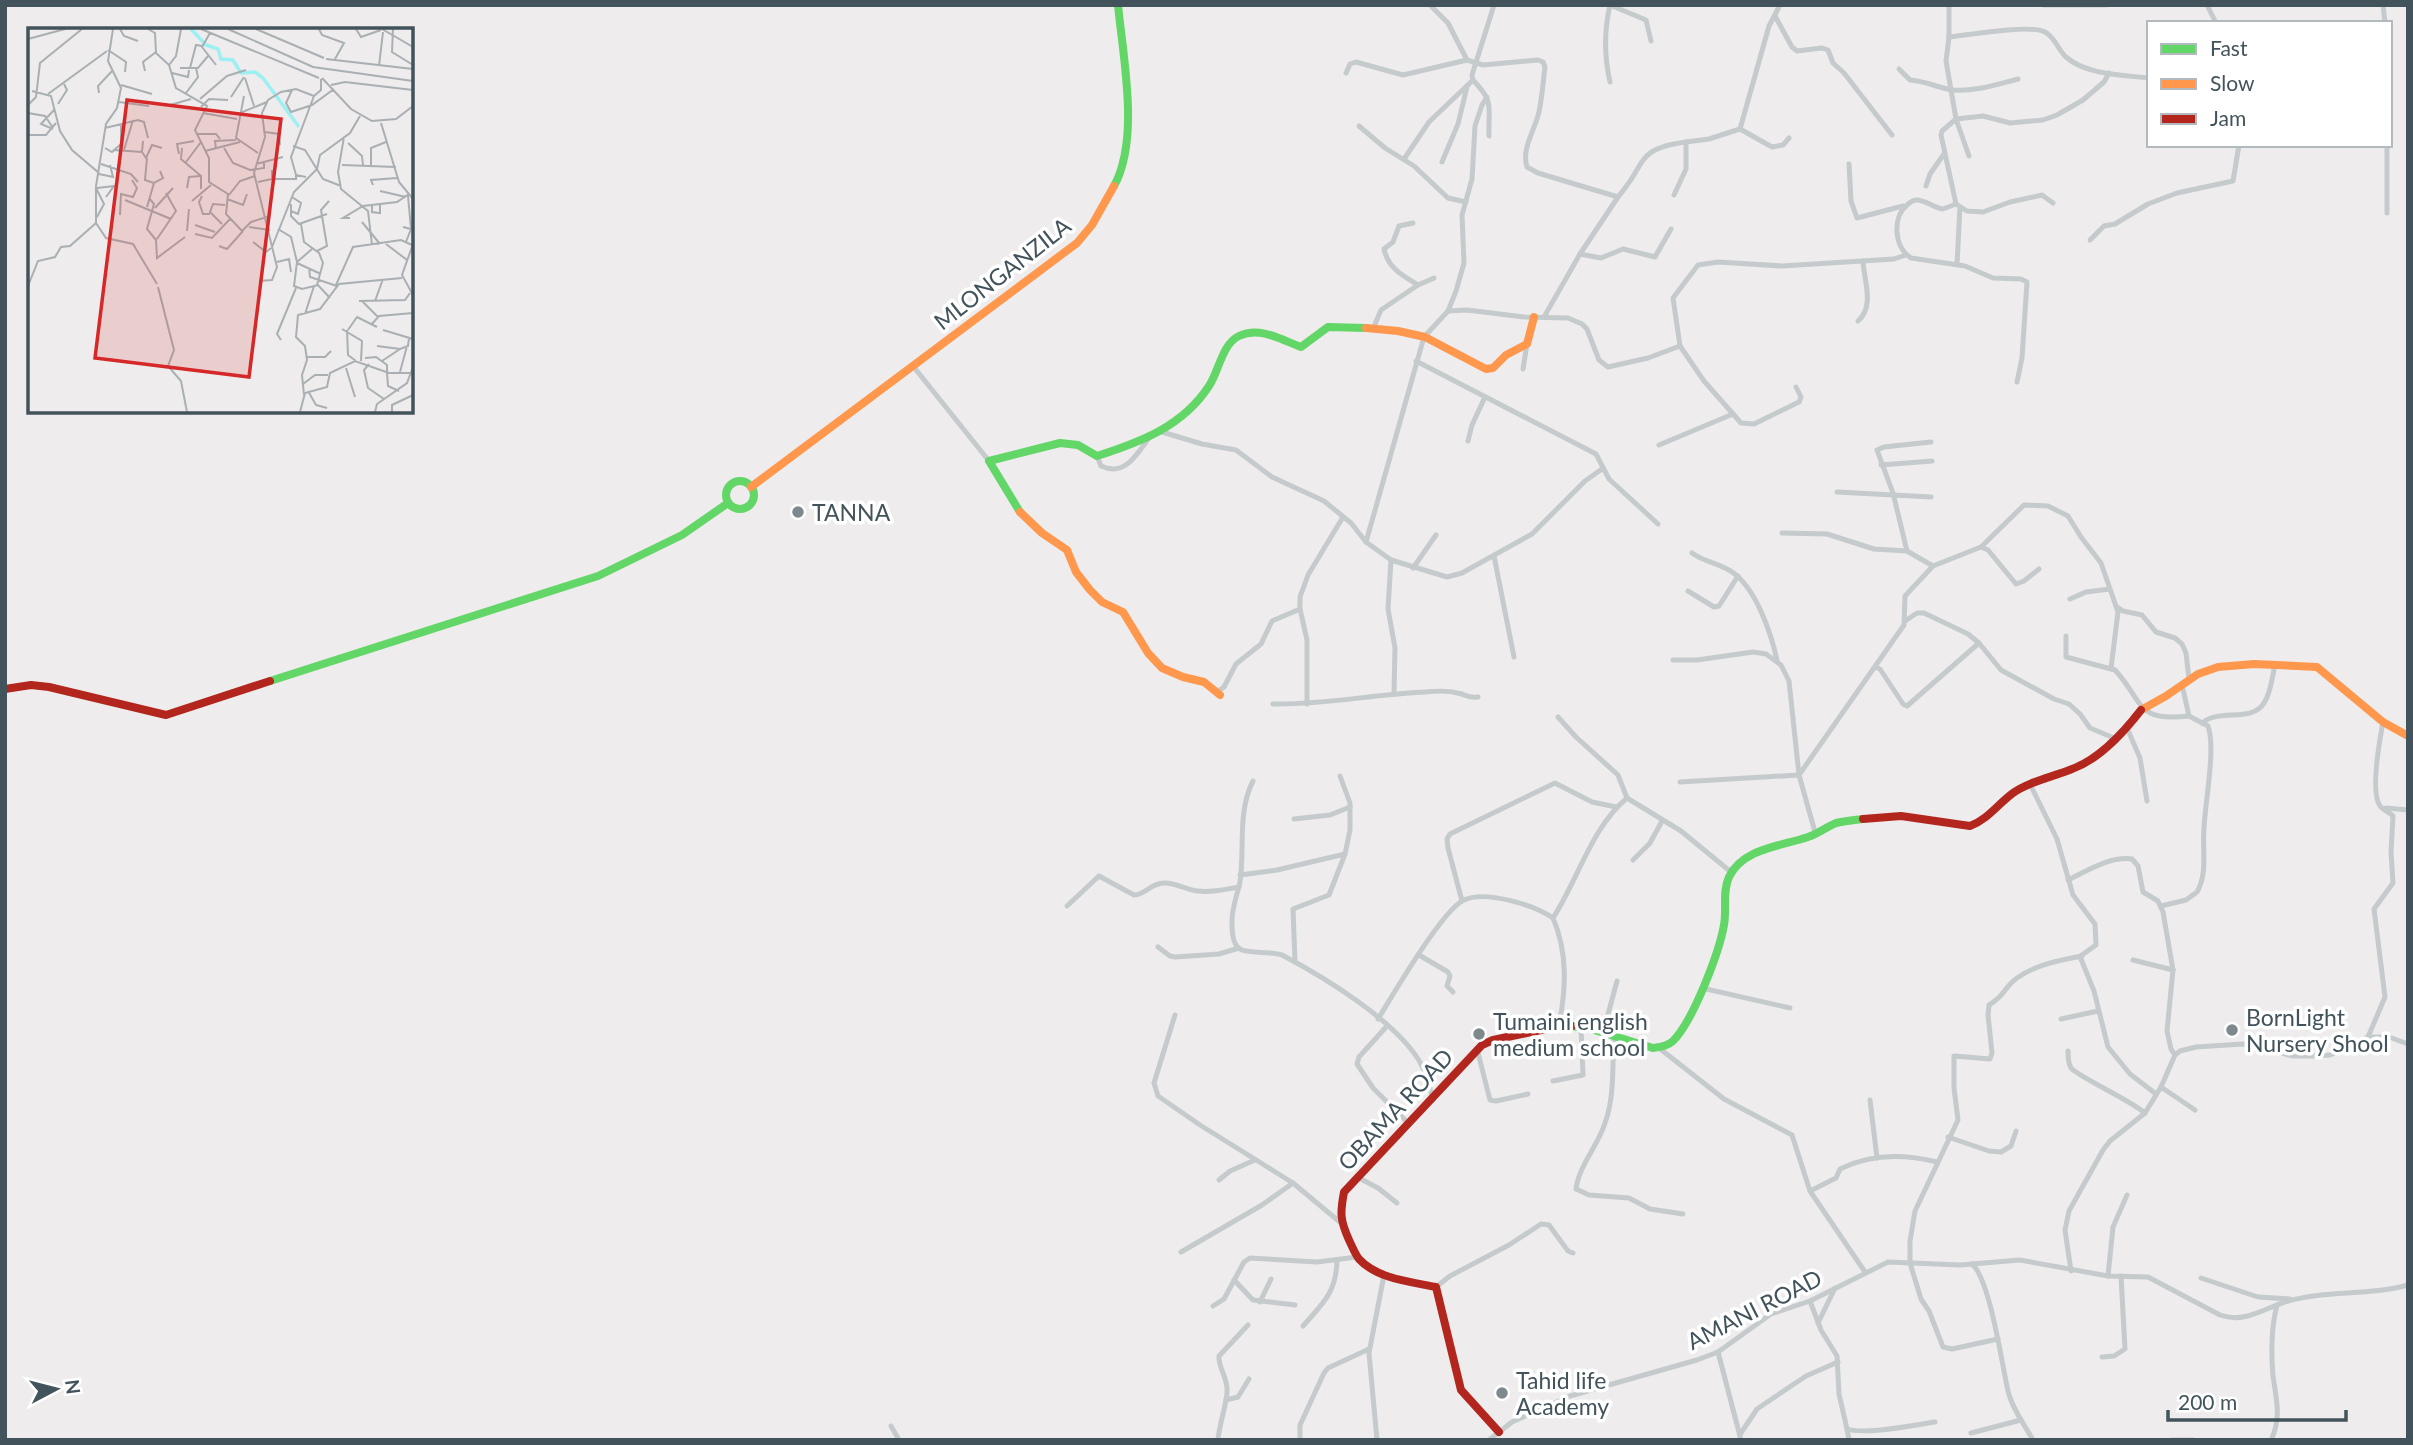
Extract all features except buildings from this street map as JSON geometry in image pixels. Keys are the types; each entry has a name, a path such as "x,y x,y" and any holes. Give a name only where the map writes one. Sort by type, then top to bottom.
{"street":[{"name":"MLONGANZILA","path":"751,487 1045,270 1077,243 1110,196 1121,172 1128,141 1129,115 1118,5"},
{"path":"1430,5 1448,23 1467,60"},
{"path":"1489,136 1487,97 1472,75 1494,5"},
{"path":"1610,82 1605,44 1610,5 1646,20 1651,41"},
{"path":"1740,129 1766,37 1780,5"},
{"path":"1949,5 1946,61 1956,119 1969,156"},
{"path":"2044,5 2106,5"},
{"path":"2207,5 2215,21"},
{"path":"1775,16 1792,47 1797,51 1822,48 1828,50 1833,63 1844,73 1892,135"},
{"path":"1949,37 2021,30 2043,31 2049,34 2066,57 2089,68 2147,78"},
{"path":"1346,73 1350,64 1356,62 1404,75 1467,60 1483,65 1532,59 1543,62 1545,67 1539,115 1526,153 1527,167 1538,173 1618,197"},
{"path":"1899,69 1910,80 1925,81 1951,90 1974,89 2018,79"},
{"path":"1957,264 1958,206 1941,133 1956,119 1988,116 2016,123 2053,117 2083,100 2104,82 2109,73"},
{"path":"1404,159 1429,122 1473,80"},
{"path":"1442,162 1458,124 1467,87"},
{"path":"1366,542 1424,337 1448,311 1464,263 1462,215 1472,179 1476,120 1487,97"},
{"path":"1359,126 1385,148 1423,173 1448,198 1466,202"},
{"path":"1544,317 1580,254 1651,151 1664,145 1709,139 1740,129 1772,147 1783,145 1789,138"},
{"path":"1674,195 1686,169 1686,142"},
{"path":"2090,240 2104,226 2115,224 2148,204 2177,193 2233,181 2239,147"},
{"path":"2387,147 2387,214"},
{"path":"1926,186 1930,174 1944,154"},
{"path":"1849,164 1851,201 1857,218 1918,200 1943,209 1958,206 1966,211 1983,212 2010,202 2042,195 2053,203"},
{"path":"1906,205 1900,211 1895,225 1906,255 1915,259 1957,264 1993,278 2021,279 2027,282 2022,358 2017,382"},
{"path":"1413,223 1399,226 1393,242 1384,250 1388,261 1397,272 1418,285"},
{"path":"1580,254 1601,258 1623,249 1653,258 1671,229"},
{"path":"1796,387 1801,397 1799,402 1754,424 1741,423 1704,381 1680,346 1673,298 1698,264 1718,262 1768,267 1901,258 1906,255"},
{"path":"1858,321 1868,307 1863,261"},
{"path":"1373,329 1381,310 1418,285 1434,278"},
{"path":"1448,311 1467,310 1568,318 1582,324 1592,340 1599,360 1608,368 1648,358 1680,346"},
{"path":"1523,369 1534,317"},
{"path":"1097,456 1162,432 1208,389 1226,349 1238,335 1251,331 1269,333 1301,347 1310,344 1326,327 1373,329 1424,337 1486,369 1493,368 1506,355 1527,344"},
{"path":"1416,361 1596,454 1609,479 1658,524"},
{"path":"913,366 989,461 1020,512 1042,533 1067,550 1076,572 1090,590 1102,602 1123,612 1148,653 1162,668 1204,682 1218,693 1236,664 1261,644 1273,620 1300,609"},
{"path":"1468,442 1485,397"},
{"path":"1659,445 1733,414"},
{"path":"1162,432 1202,444 1236,450 1272,477 1317,496 1343,517 1366,542 1391,560 1434,574 1455,576 1536,531 1585,481 1602,469"},
{"path":"989,461 1031,449 1070,443 1077,444 1097,456 1101,466 1110,470 1119,469 1130,464 1149,438"},
{"path":"1907,551 1893,493 1878,455 1880,448 1931,442"},
{"path":"1881,465 1932,461"},
{"path":"741,481 751,487 754,498 749,506 741,509 728,503 726,495 732,483 741,481"},
{"path":"1837,492 1931,497"},
{"path":"5,688 30,685 49,687 166,715 598,576 653,553 711,518 728,503"},
{"path":"1905,621 1905,596 1933,566 1981,547 2024,505 2048,506 2063,512 2071,519 2101,563 2117,607 2118,619 2111,668"},
{"path":"1307,704 1307,640 1300,597 1308,575 1343,517"},
{"path":"1782,533 1818,532 1843,537 1874,549 1907,551 1933,566"},
{"path":"1413,568 1436,535"},
{"path":"1981,547 1988,550 2016,584 2039,569"},
{"path":"1692,552 1738,576 1755,600 1777,660 1789,681 1800,775 1815,832"},
{"path":"1494,555 1514,657"},
{"path":"1391,560 1388,609 1395,648 1394,694"},
{"path":"1688,591 1713,607 1719,606 1738,576"},
{"path":"2070,599 2085,592 2110,589"},
{"path":"2117,607 2143,615 2156,632 2175,638 2180,643 2186,653 2189,716"},
{"path":"1800,775 1905,621 1918,613 1924,613 1968,634 2001,670 2073,706 2090,728 2114,738"},
{"path":"2066,636 2066,657 2111,668 2122,678 2142,708 2157,717 2189,716 2208,727 2210,741 2202,880 2199,890 2191,897 2161,906"},
{"path":"1875,667 1880,669 1903,705 1907,706 1979,643"},
{"path":"1673,660 1697,660 1753,652 1766,654 1777,660"},
{"path":"2202,723 2211,716 2253,712 2260,708 2267,698 2275,665"},
{"path":"1659,1048 1667,1046 1677,1037 1710,971 1725,923 1724,901 1731,872 1765,848 1801,839 1837,823 1881,816 1901,816 1970,826 1978,823 2013,793 2076,768 2106,747 2142,708 2218,667 2317,667 2383,722 2408,736"},
{"path":"1273,704 1307,704 1448,691 1471,698 1478,697"},
{"path":"1558,718 1618,775 1626,798 1681,831 1731,872"},
{"path":"2368,1037 2384,1004 2385,990 2374,909 2393,883 2393,816 2378,800 2376,768 2383,722"},
{"path":"2127,727 2140,758 2147,801"},
{"path":"1680,782 1800,775"},
{"path":"1295,962 1293,909 1329,895 1345,854 1350,830 1350,807 1340,776"},
{"path":"1253,781 1243,819 1239,887 1231,923 1239,948 1246,951 1273,952 1345,992 1387,1026 1420,1063 1433,1100"},
{"path":"1462,901 1448,848 1447,837 1450,834 1555,783 1592,802 1616,807"},
{"path":"1998,1339 1952,1349 1942,1347 1929,1311 1921,1299 1910,1263 1912,1221 1958,1117 1954,1056 1991,1058 1989,1005 2002,998 2014,980 2029,971 2082,956 2096,945 2095,926 2073,895 2057,839 2030,784"},
{"path":"1553,918 1588,852 1616,807 1626,798"},
{"path":"1294,818 1330,815 1350,807"},
{"path":"2383,808 2408,810"},
{"path":"1633,860 1650,843 1662,821"},
{"path":"1240,875 1345,854"},
{"path":"2068,880 2115,860 2132,859 2138,866 2143,892 2161,906 2173,970 2167,1031 2175,1055"},
{"path":"1067,906 1099,876 1134,895 1140,895 1153,884 1165,883 1200,891 1239,887"},
{"path":"1378,1019 1444,920 1462,901 1479,897 1513,902 1553,918 1566,979 1559,1025"},
{"path":"1158,947 1175,957 1219,954 1239,948"},
{"path":"1419,955 1450,974 1447,985 1453,992"},
{"path":"2082,956 2083,969 2094,991 2104,1037 2112,1054 2130,1074 2156,1094"},
{"path":"2133,960 2173,970"},
{"path":"1603,1033 1617,981"},
{"path":"1702,988 1790,1008"},
{"path":"2061,1019 2098,1012"},
{"path":"1175,1015 1154,1083 1154,1090 1163,1101 1293,1183 1342,1224 1357,1257 1364,1264 1384,1275 1436,1287"},
{"name":"OBAMA ROAD","path":"1342,1224 1340,1214 1344,1192 1433,1100 1477,1049 1498,1038 1559,1025 1581,1027 1659,1048"},
{"path":"1387,1026 1359,1057 1357,1064 1373,1088 1409,1124"},
{"path":"1553,1081 1583,1075 1581,1027"},
{"path":"1614,1036 1609,1110 1576,1189 1589,1195 1629,1198 1644,1208 1683,1214"},
{"path":"2071,1271 2064,1230 2069,1211 2103,1150 2110,1141 2145,1113 2161,1087 2175,1055 2186,1048 2243,1044 2293,1056 2321,1056 2330,1055 2368,1037 2389,1037 2408,1044"},
{"path":"1659,1048 1724,1099 1792,1135 1810,1191 1865,1272"},
{"path":"1477,1049 1490,1100 1528,1094"},
{"path":"2068,1051 2073,1070 2119,1095 2145,1113"},
{"path":"2161,1087 2195,1110"},
{"path":"1870,1100 1877,1158"},
{"path":"1948,1137 2001,1153 2011,1146 2016,1130"},
{"path":"1810,1191 1836,1178 1840,1169 1877,1158 1910,1156 1937,1162"},
{"path":"1219,1180 1230,1171 1255,1160"},
{"path":"1357,1177 1378,1188 1397,1203"},
{"path":"1181,1252 1281,1193 1293,1183"},
{"path":"2108,1276 2113,1227 2127,1195"},
{"path":"1436,1287 1450,1276 1509,1245 1541,1224 1549,1225 1568,1251 1573,1253"},
{"path":"1213,1306 1224,1299 1244,1262 1250,1258 1317,1262 1357,1257"},
{"path":"1303,1326 1331,1293 1337,1261"},
{"name":"AMANI ROAD","path":"1494,1437 1513,1422 1570,1396 1718,1352 1771,1314 1810,1301 1888,1262 1972,1264 2020,1261 2108,1276 2140,1276 2157,1280 2230,1318 2248,1316 2297,1299 2327,1294 2377,1292 2408,1285"},
{"path":"1972,1264 1982,1278 2008,1391 2033,1440"},
{"path":"1377,1440 1369,1349 1384,1275"},
{"path":"2102,1357 2113,1356 2125,1349 2121,1276"},
{"path":"2201,1278 2258,1297 2297,1299"},
{"path":"1260,1302 1271,1279"},
{"path":"1234,1280 1251,1299 1295,1305"},
{"path":"1436,1287 1461,1390 1494,1437"},
{"path":"1818,1323 1836,1287"},
{"path":"1810,1301 1838,1362 1839,1394 1849,1440"},
{"path":"2272,1440 2277,1423 2278,1399 2273,1376 2271,1334 2277,1305"},
{"path":"1218,1440 1227,1381 1219,1356 1248,1325"},
{"path":"1300,1440 1300,1425 1324,1373 1328,1368 1369,1349"},
{"path":"1718,1352 1741,1436"},
{"path":"1741,1436 1752,1413 1757,1409 1806,1376 1838,1362"},
{"path":"1226,1400 1238,1397 1248,1379"},
{"path":"1971,1433 2021,1420"},
{"path":"1847,1429 1853,1431 1935,1422"},
{"path":"891,1426 899,1440"},
{"path":"2172,1440 2193,1440"}],"traffic: fast":[{"path":"1114,186 1122,167 1128,122 1126,73 1118,5"},
{"path":"1020,512 989,461 1060,443 1078,445 1097,456 1160,431 1199,400 1229,345 1247,333 1263,333 1301,347 1328,327 1366,328"},
{"path":"740,481 750,485 754,495 750,505 740,509 730,505 726,495 730,485 740,481"},
{"path":"270,681 598,576 682,535 728,503"},
{"path":"1572,1026 1653,1048 1671,1043 1689,1018 1711,969 1724,925 1727,883 1735,867 1764,849 1812,836 1836,823 1863,819"}],"traffic: slow":[{"path":"751,487 1077,243 1092,225 1114,186"},
{"path":"1366,328 1425,337 1486,369 1493,368 1506,355 1527,344 1534,317"},
{"path":"1020,512 1042,533 1067,550 1076,572 1090,590 1102,602 1123,612 1148,653 1162,668 1204,682 1220,695"},
{"path":"2141,710 2198,674 2218,667 2254,664 2317,667 2383,722 2408,736"}],"traffic: jam":[{"path":"5,689 31,685 49,687 166,715 270,681"},
{"path":"1863,819 1901,816 1970,826 1982,820 2020,789 2092,759 2119,736 2141,710"},
{"path":"1499,1432 1461,1390 1436,1287 1385,1275 1366,1266 1359,1259 1342,1222 1344,1192 1482,1045 1493,1040 1565,1025 1572,1026"}],"place":[{"name":"TANNA","path":"798,512"},
{"name":"BornLight Nursery Shool","path":"2232,1030"},
{"name":"Tumaini english medium school","path":"1479,1034"},
{"name":"Tahid life Academy","path":"1502,1393"}]}
